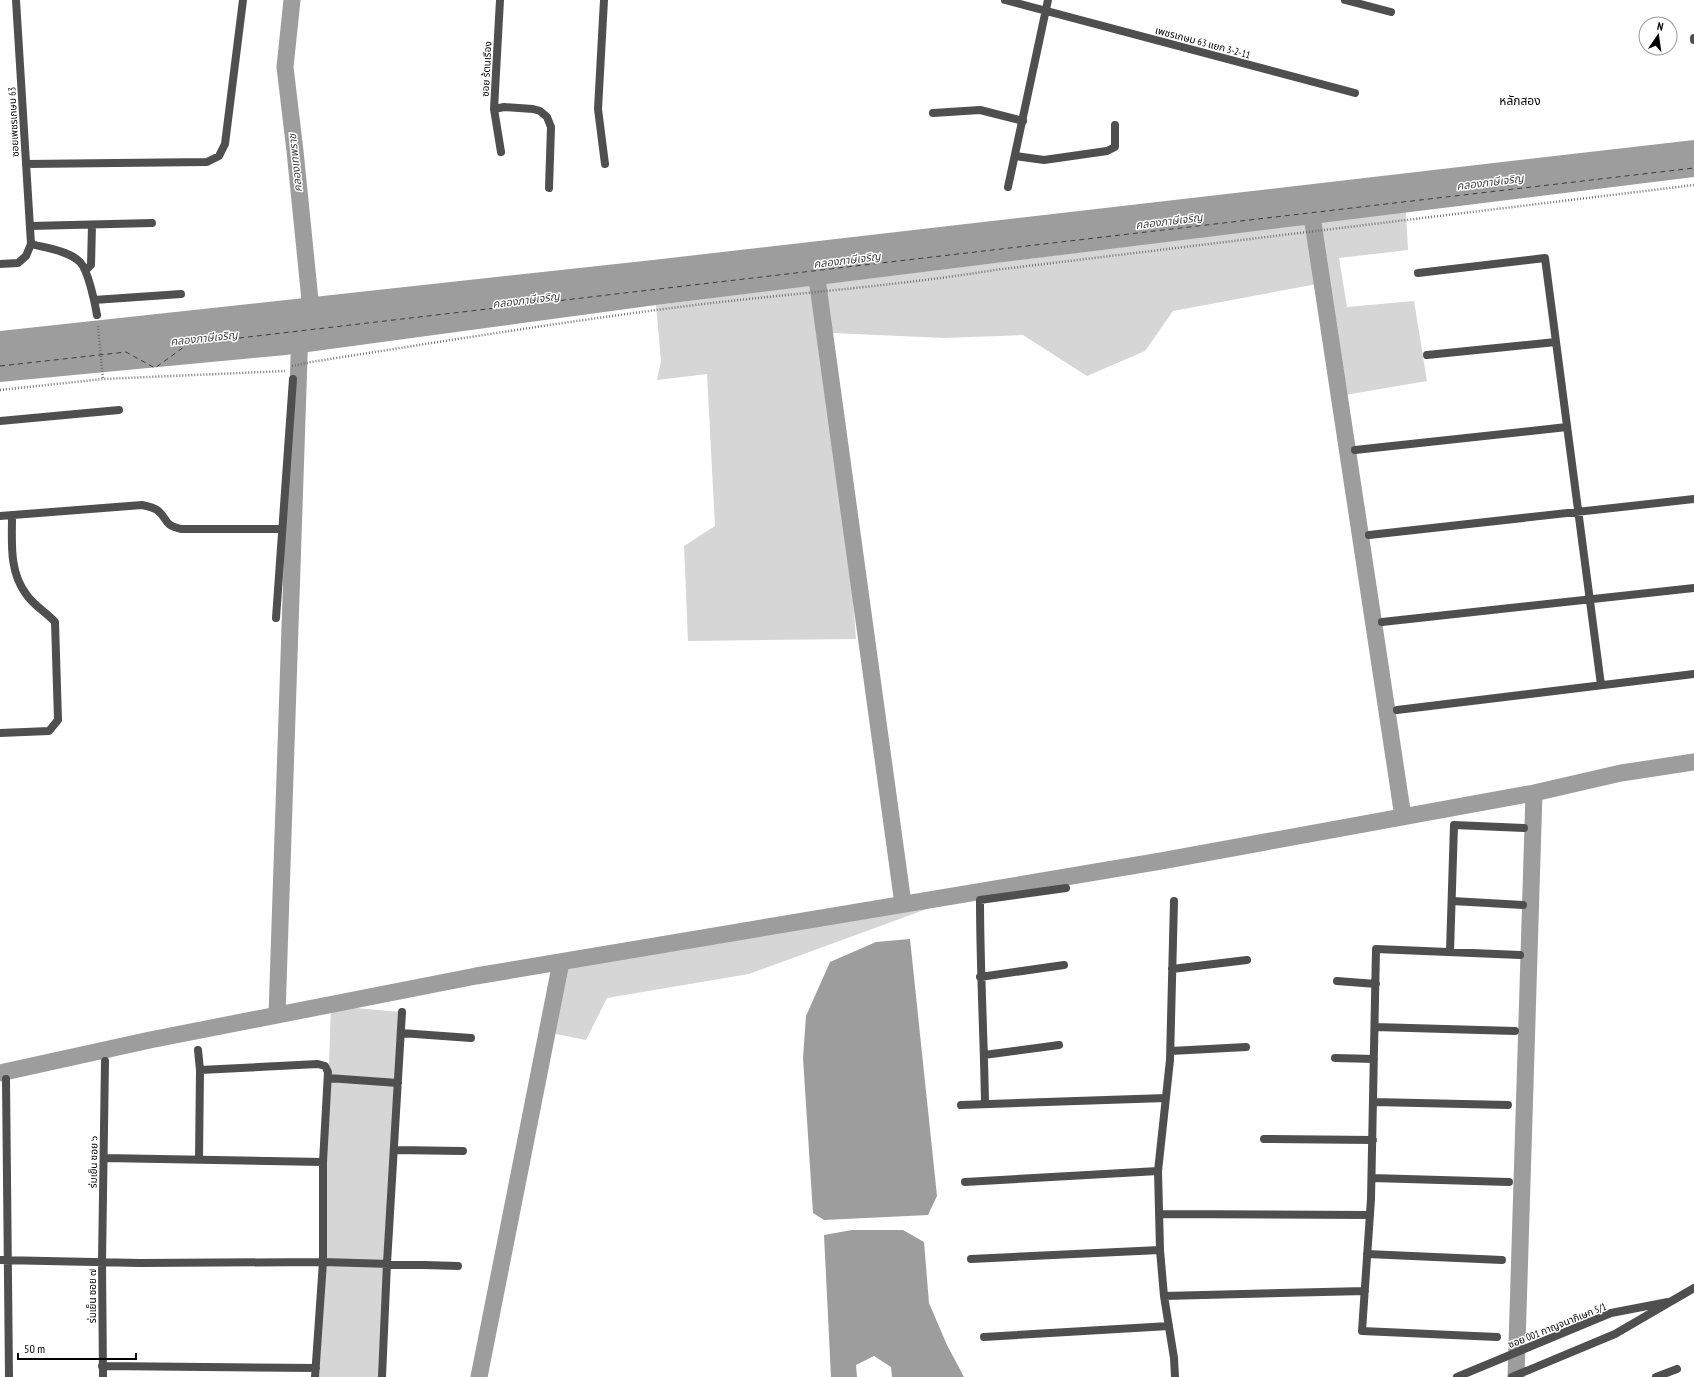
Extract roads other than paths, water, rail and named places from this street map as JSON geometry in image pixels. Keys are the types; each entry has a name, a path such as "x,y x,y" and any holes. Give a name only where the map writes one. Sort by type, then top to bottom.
{"street":[{"name":"ซอยเพชรเกษม 63","path":"16,0 31,244"},
{"path":"26,164 207,162 219,156 225,144 243,0"},
{"name":"ซอย ร้ตนเรึอง","path":"500,0 494,109 533,109 540,111 547,117 551,127 549,188"},
{"path":"604,0 598,109 605,164"},
{"name":"เพชรเกษม 63 แยก 3-2-11","path":"1004,0 1355,93"},
{"path":"1008,187 1048,0"},
{"path":"1345,0 1391,12"},
{"path":"494,109 501,152"},
{"path":"933,113 980,110 1022,121"},
{"path":"1015,156 1044,160 1107,151 1115,147 1116,125"},
{"path":"30,226 152,223"},
{"path":"86,270 91,265 92,225"},
{"path":"0,264 18,263 26,256 31,244 77,259 86,270 97,315"},
{"path":"1418,273 1545,258 1601,685"},
{"path":"94,300 180,294"},
{"path":"1427,355 1556,342"},
{"path":"276,618 292,379"},
{"path":"0,421 119,410"},
{"path":"1354,450 1567,427"},
{"path":"1369,536 1694,499"},
{"path":"0,516 142,506 150,507 158,511 167,523 182,529 282,529"},
{"path":"0,733 49,732 58,720 55,622 26,594 15,574 12,516"},
{"path":"1382,622 1694,588"},
{"path":"1397,710 1694,674"},
{"path":"1450,951 1454,825 1524,828"},
{"path":"985,1104 980,977 980,900 1066,888"},
{"path":"1174,901 1171,1051 1158,1171 1158,1214 1164,1296 1175,1377"},
{"path":"1452,901 1524,904"},
{"path":"1497,1337 1362,1331 1372,1178 1376,949 1520,954"},
{"path":"1172,968 1247,960"},
{"path":"980,977 1064,965"},
{"path":"1337,981 1376,984"},
{"path":"382,1377 387,1263 402,1012"},
{"path":"1375,1027 1515,1031"},
{"path":"401,1033 471,1038"},
{"path":"984,1055 1059,1045"},
{"path":"1171,1051 1246,1047"},
{"path":"198,1050 200,1070 198,1159"},
{"path":"1334,1058 1374,1059"},
{"name":"ร่มเย็น ซอย ๖","path":"102,1262 105,1061"},
{"path":"200,1070 318,1064 325,1066 328,1072 323,1162 323,1262 316,1377"},
{"path":"328,1078 398,1083"},
{"path":"6,1079 3,1156 3,1260 9,1377"},
{"path":"961,1105 1166,1098"},
{"path":"1373,1102 1508,1105"},
{"path":"1264,1139 1372,1140"},
{"path":"394,1150 463,1151"},
{"path":"104,1158 323,1162"},
{"path":"965,1182 1158,1171"},
{"path":"1372,1178 1510,1182"},
{"path":"1158,1214 1370,1215"},
{"path":"971,1259 1160,1250"},
{"path":"1367,1254 1502,1260"},
{"path":"3,1260 102,1262 323,1262 458,1266"},
{"name":"ร่มเย็น ซอย ๗","path":"102,1262 103,1377"},
{"name":"ซอย 001 กาญจนาภิเษก 5/1","path":"1512,1377 1615,1334 1694,1288"},
{"path":"1164,1296 1365,1291"},
{"name":"ซอย 001 กาญจนาภิเษก 5/1","path":"1457,1377 1611,1313 1668,1302"},
{"path":"984,1337 1169,1326"},
{"path":"102,1366 316,1368"},
{"path":"1656,1377 1677,1368"}],"water":[{"name":"คลองภาษีเจริญ","path":"1694,140 1694,177 656,305 286,355 0,382 0,331 653,260"},
{"path":"910,939 937,1196 928,1215 824,1220 813,1213 803,1058 806,1016 830,962 876,942"},
{"path":"852,1230 903,1230 924,1242 929,1303 947,1345 964,1377 892,1377 891,1367 874,1356 856,1365 857,1377 831,1377 824,1235"}],"waterway":[{"name":"คลองเทพราช","path":"292,0 285,67 312,320"},
{"path":"1310,203 1403,817"},
{"name":"คลองภาษีเจริญ","path":"815,264 903,904"},
{"path":"277,1015 300,329"},
{"path":"0,1073 150,1040 476,976 1161,861 1534,793 1621,773 1694,762"},
{"path":"1516,1377 1534,793"},
{"path":"479,1377 561,962"}],"district":[{"name":"หลักสอง","path":"1520,101"}]}
